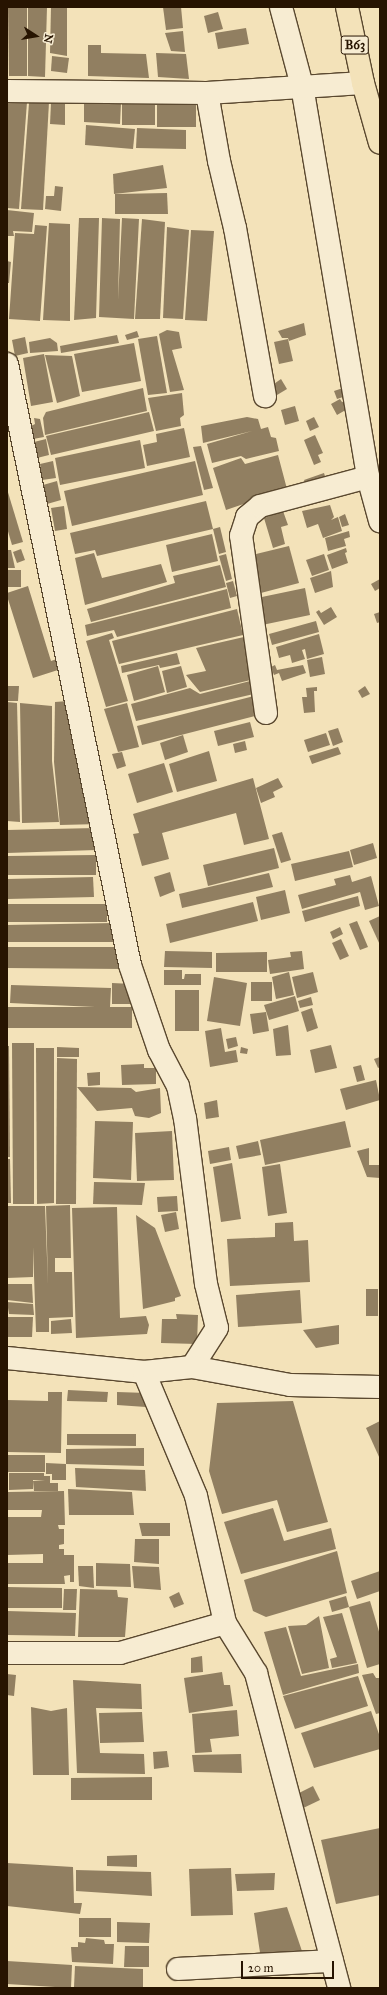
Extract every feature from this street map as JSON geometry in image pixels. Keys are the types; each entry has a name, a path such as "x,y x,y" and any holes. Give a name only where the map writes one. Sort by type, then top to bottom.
{"highway":[{"name":"B63","path":"347,7 363,83 380,144"}],"street":[{"path":"281,7 302,86 368,476 380,521"},
{"path":"7,91 207,93 363,83"},
{"path":"207,93 219,161 235,228 264,396"},
{"path":"7,364 130,965 159,1050 178,1086 185,1118 206,1284 217,1328 192,1367"},
{"path":"266,713 241,536 247,517 260,506 368,476"},
{"path":"7,1358 144,1372 192,1367 290,1385 380,1386"},
{"path":"144,1372 196,1496 225,1623 256,1673 339,1988"},
{"path":"7,1653 120,1653 225,1623"},
{"path":"178,1969 332,1961"}],"building":[{"path":"8,7 27,7 27,76 9,76"},
{"path":"28,7 47,7 45,77 28,76"},
{"path":"51,7 67,7 67,56 50,53"},
{"path":"163,7 181,7 183,28 166,30"},
{"path":"218,12 223,29 208,33 204,16"},
{"path":"246,28 249,44 218,49 215,33"},
{"path":"183,31 185,52 171,51 165,33"},
{"path":"88,45 101,45 101,53 146,54 149,78 88,76"},
{"path":"156,53 186,54 189,79 158,77"},
{"path":"52,56 69,58 67,73 51,71"},
{"path":"8,101 27,102 19,209 7,208"},
{"path":"84,101 121,103 120,124 84,122"},
{"path":"49,102 43,210 21,209 29,103"},
{"path":"51,103 65,104 65,125 50,124"},
{"path":"122,104 155,105 155,125 122,125"},
{"path":"157,105 196,105 196,127 157,127"},
{"path":"86,125 135,129 133,149 85,145"},
{"path":"137,128 186,130 186,149 136,148"},
{"path":"163,165 167,188 114,194 113,174"},
{"path":"55,186 63,187 61,211 45,209 46,196 54,196"},
{"path":"167,193 168,214 115,214 115,194"},
{"path":"7,210 34,213 32,232 13,231 14,236 7,236"},
{"path":"79,218 99,218 96,318 74,320"},
{"path":"102,218 120,219 118,300 122,218 139,219 134,319 99,317"},
{"path":"142,219 165,222 160,319 135,319"},
{"path":"49,223 70,224 70,321 43,320"},
{"path":"35,225 47,226 40,321 9,319 15,233 34,234"},
{"path":"167,227 189,230 183,319 163,318"},
{"path":"191,230 214,231 207,321 185,320"},
{"path":"7,261 11,262 9,283 7,283"},
{"path":"304,323 306,335 289,341 288,338 282,338 278,331"},
{"path":"167,330 179,332 182,348 172,350 184,390 170,392 159,334"},
{"path":"137,331 139,337 127,340 125,335"},
{"path":"117,335 119,343 61,353 60,346"},
{"path":"157,336 167,393 148,395 138,339"},
{"path":"25,337 28,353 15,356 12,340"},
{"path":"50,338 57,343 58,351 30,353 29,342"},
{"path":"288,339 293,361 279,364 274,342"},
{"path":"134,343 141,381 82,392 74,354"},
{"path":"44,354 53,402 31,406 23,358"},
{"path":"45,355 72,356 80,396 57,403"},
{"path":"281,379 287,389 277,395 271,386"},
{"path":"143,388 147,411 45,435 43,418 46,412"},
{"path":"343,388 346,396 337,399 334,391"},
{"path":"182,393 184,415 180,418 181,426 156,431 148,398"},
{"path":"340,399 342,402 345,401 349,408 337,415 331,404"},
{"path":"295,406 299,421 285,425 281,410"},
{"path":"149,412 154,431 51,455 46,436"},
{"path":"247,417 258,419 261,429 268,427 271,437 276,438 279,451 246,459 241,456 212,463 207,444 252,431 203,443 201,426"},
{"path":"314,417 319,427 310,431 306,421"},
{"path":"34,418 40,419 44,437 33,439 31,426 35,424"},
{"path":"184,428 190,457 147,466 143,445 157,442 156,434"},
{"path":"315,435 323,453 318,455 321,462 314,465 304,440"},
{"path":"46,439 49,455 37,458 34,442"},
{"path":"140,440 145,468 60,485 55,458"},
{"path":"201,446 213,488 204,490 193,447"},
{"path":"278,455 287,489 226,510 213,468 241,458 245,464"},
{"path":"53,461 56,478 42,480 40,464"},
{"path":"195,461 203,495 72,526 64,491"},
{"path":"324,473 328,486 309,492 304,480"},
{"path":"57,481 61,500 47,504 43,485"},
{"path":"7,489 23,542 12,545 7,528"},
{"path":"206,501 213,529 97,556 95,550 75,554 70,533"},
{"path":"330,505 334,517 331,520 338,517 342,531 323,538 318,524 307,528 302,511"},
{"path":"64,506 67,529 55,531 51,508"},
{"path":"283,511 288,525 281,527 285,544 273,548 264,518"},
{"path":"345,514 349,525 342,527 339,517"},
{"path":"220,527 226,552 219,554 213,529"},
{"path":"349,531 350,537 344,539 346,546 328,551 325,538"},
{"path":"212,534 218,561 172,572 166,545"},
{"path":"289,546 299,583 257,594 252,555"},
{"path":"346,548 347,552 345,553 348,563 332,569 327,555"},
{"path":"21,549 25,560 17,563 13,552"},
{"path":"7,550 11,550 15,568 7,568"},
{"path":"94,553 102,578 161,564 167,582 85,605 75,558"},
{"path":"226,554 232,579 226,581 219,556"},
{"path":"324,554 329,570 312,576 306,560"},
{"path":"220,565 226,587 91,622 87,609 175,583 173,576"},
{"path":"7,570 21,570 21,587 7,587"},
{"path":"331,571 333,587 315,593 310,578"},
{"path":"380,579 380,588 375,591 371,584"},
{"path":"233,581 237,596 230,598 226,583"},
{"path":"28,586 51,661 57,659 61,669 33,678 7,596 7,593"},
{"path":"305,588 310,615 262,625 257,598"},
{"path":"227,589 231,608 117,637 114,630 87,636 85,625"},
{"path":"331,607 337,617 324,625 316,612 319,610 321,613"},
{"path":"237,609 243,635 119,664 112,641"},
{"path":"380,612 380,622 377,623 374,614"},
{"path":"316,621 319,632 272,645 269,634"},
{"path":"112,633 114,638 109,640 128,701 106,707 86,641"},
{"path":"319,634 324,654 307,659 305,649 302,650 305,659 292,663 290,655 279,658 276,647"},
{"path":"244,637 255,679 200,692 186,675 206,671 196,648"},
{"path":"177,653 180,664 160,668 159,665 122,673 121,666"},
{"path":"322,657 325,674 310,677 307,660"},
{"path":"275,665 277,670 303,665 306,673 282,681 279,673 274,675 271,667"},
{"path":"158,666 165,692 134,701 127,675"},
{"path":"181,666 187,687 167,693 162,671"},
{"path":"254,680 258,693 136,721 131,704 190,688 200,694"},
{"path":"7,686 19,686 18,701 7,701"},
{"path":"365,686 370,694 362,698 358,691"},
{"path":"317,687 317,691 314,691 315,712 304,713 302,697 307,697 306,688"},
{"path":"258,695 263,714 142,745 137,726"},
{"path":"68,701 100,824 60,825 54,762 55,702"},
{"path":"7,702 17,703 20,822 7,821"},
{"path":"20,703 52,706 52,761 59,822 22,823"},
{"path":"127,703 139,747 118,752 104,709"},
{"path":"250,722 254,737 218,746 214,731"},
{"path":"338,728 343,742 333,746 328,731"},
{"path":"326,733 330,745 308,752 304,740"},
{"path":"183,735 188,752 165,760 160,743"},
{"path":"245,741 247,750 235,753 233,744"},
{"path":"338,747 341,754 312,764 309,756"},
{"path":"209,751 217,781 177,792 169,764"},
{"path":"122,752 126,766 117,769 112,754"},
{"path":"164,763 173,792 137,803 128,774"},
{"path":"253,778 269,839 244,845 236,813 162,833 169,859 142,866 133,834 139,833 133,814"},
{"path":"278,778 283,787 273,792 275,797 261,803 256,788"},
{"path":"96,828 96,850 7,853 7,830"},
{"path":"282,832 291,860 281,863 272,835"},
{"path":"373,843 377,858 354,865 350,850"},
{"path":"274,848 279,868 208,886 203,865"},
{"path":"349,851 353,867 295,881 291,864"},
{"path":"96,855 96,875 7,875 7,856"},
{"path":"170,872 175,891 160,897 154,877"},
{"path":"269,873 273,887 182,908 179,894"},
{"path":"350,875 352,882 371,876 379,906 365,910 360,892 302,909 298,895 336,885 334,879"},
{"path":"93,877 94,897 7,899 7,879"},
{"path":"285,890 290,913 261,920 256,897"},
{"path":"358,896 360,906 305,922 302,911"},
{"path":"253,902 258,921 170,943 166,924"},
{"path":"7,904 107,904 107,922 7,922"},
{"path":"380,916 380,945 369,921"},
{"path":"357,921 368,947 360,950 349,924"},
{"path":"114,923 114,942 7,942 7,925"},
{"path":"340,927 343,934 333,939 330,932"},
{"path":"341,939 349,956 340,960 332,943"},
{"path":"7,947 124,947 124,969 7,968"},
{"path":"165,951 212,952 212,968 164,967"},
{"path":"302,951 304,969 270,974 268,960 291,957 290,952"},
{"path":"267,952 267,972 216,972 216,953"},
{"path":"164,970 182,970 182,979 184,979 185,974 201,974 201,985 164,985"},
{"path":"289,972 294,995 276,999 272,977"},
{"path":"313,972 318,992 297,998 292,977"},
{"path":"214,977 247,983 240,1026 207,1021"},
{"path":"251,982 272,982 272,1001 251,1001"},
{"path":"112,983 132,984 132,1004 112,1004"},
{"path":"11,985 111,988 110,1007 132,1007 132,1028 7,1028 7,1007 95,1007 10,1003"},
{"path":"175,990 199,990 199,1031 175,1031"},
{"path":"295,996 299,1011 269,1020 264,1005"},
{"path":"311,997 313,1005 300,1008 298,1001"},
{"path":"312,1008 318,1028 307,1032 301,1012"},
{"path":"266,1012 269,1031 253,1034 250,1014"},
{"path":"288,1025 291,1055 276,1056 273,1029"},
{"path":"221,1028 225,1052 236,1050 238,1062 210,1067 205,1031"},
{"path":"236,1037 238,1046 228,1049 226,1039"},
{"path":"12,1043 34,1043 34,1204 13,1204"},
{"path":"331,1045 337,1068 315,1073 310,1050"},
{"path":"7,1046 9,1046 10,1157 7,1157"},
{"path":"57,1047 79,1048 79,1057 57,1057"},
{"path":"241,1047 248,1049 247,1054 240,1053"},
{"path":"36,1048 54,1048 54,1203 37,1204"},
{"path":"380,1057 380,1067 378,1068 374,1059"},
{"path":"57,1058 77,1059 76,1204 56,1204"},
{"path":"144,1064 144,1068 156,1068 156,1084 122,1085 121,1065"},
{"path":"361,1065 365,1080 357,1082 353,1067"},
{"path":"100,1072 100,1085 88,1086 87,1073"},
{"path":"376,1080 380,1100 346,1110 340,1089"},
{"path":"77,1087 131,1088 136,1092 160,1088 161,1113 149,1118 135,1116 132,1108 97,1111"},
{"path":"217,1100 219,1117 206,1119 204,1103"},
{"path":"95,1121 133,1122 131,1180 93,1178"},
{"path":"345,1121 351,1147 265,1165 260,1140"},
{"path":"172,1131 174,1180 137,1181 135,1133"},
{"path":"258,1141 261,1155 239,1159 236,1146"},
{"path":"229,1147 231,1160 210,1164 208,1151"},
{"path":"369,1148 369,1165 380,1165 380,1178 367,1177 357,1151"},
{"path":"7,1159 10,1159 11,1203 7,1203"},
{"path":"232,1163 241,1219 221,1222 213,1167"},
{"path":"280,1164 287,1213 268,1216 262,1167"},
{"path":"94,1182 145,1183 142,1205 93,1204"},
{"path":"177,1196 178,1211 158,1212 157,1197"},
{"path":"70,1205 71,1258 55,1258 55,1272 72,1272 73,1317 49,1318 49,1332 36,1332 33,1247 33,1277 7,1278 7,1206 45,1206 48,1284 46,1206"},
{"path":"117,1207 120,1318 146,1316 149,1325 147,1334 76,1338 72,1208"},
{"path":"176,1212 179,1229 165,1232 161,1215"},
{"path":"136,1215 155,1228 181,1296 175,1298 175,1301 143,1309"},
{"path":"293,1222 294,1241 308,1240 310,1282 230,1286 227,1239 275,1237 275,1223"},
{"path":"7,1284 32,1284 33,1303 7,1300"},
{"path":"366,1289 378,1289 378,1316 366,1316"},
{"path":"300,1290 302,1323 238,1327 236,1295"},
{"path":"7,1302 33,1304 34,1315 9,1314"},
{"path":"176,1314 198,1315 197,1344 161,1343 162,1319 177,1319"},
{"path":"7,1317 33,1317 32,1337 7,1337"},
{"path":"71,1319 72,1333 51,1334 51,1321"},
{"path":"339,1325 339,1344 316,1348 303,1330"},
{"path":"68,1390 108,1392 107,1402 67,1401"},
{"path":"48,1392 62,1392 61,1453 7,1452 7,1400 48,1401"},
{"path":"117,1392 147,1393 146,1407 117,1405"},
{"path":"293,1401 328,1522 287,1532 277,1500 222,1514 209,1471 217,1403"},
{"path":"380,1421 380,1459 366,1428"},
{"path":"67,1434 136,1434 136,1446 67,1445"},
{"path":"144,1448 144,1466 66,1464 66,1449"},
{"path":"7,1455 45,1455 45,1472 7,1472"},
{"path":"46,1463 66,1464 66,1480 52,1480 52,1474 46,1474"},
{"path":"75,1468 145,1470 146,1491 76,1487"},
{"path":"9,1473 44,1473 44,1476 50,1476 50,1483 58,1483 58,1491 34,1491 33,1481 33,1489 9,1490"},
{"path":"68,1489 132,1492 134,1515 69,1515"},
{"path":"64,1491 65,1525 58,1525 59,1529 64,1529 64,1544 59,1545 59,1549 64,1549 64,1555 74,1555 74,1582 70,1582 70,1575 64,1576 65,1584 7,1584 7,1563 43,1563 43,1554 7,1555 7,1517 41,1517 42,1510 7,1510 8,1492"},
{"path":"273,1508 284,1541 331,1528 336,1549 241,1574 224,1522"},
{"path":"139,1523 170,1523 170,1536 142,1536"},
{"path":"135,1539 159,1539 159,1564 134,1562"},
{"path":"337,1551 347,1593 266,1617 253,1611 244,1580"},
{"path":"96,1563 130,1564 131,1587 96,1586"},
{"path":"78,1566 93,1566 94,1588 79,1586"},
{"path":"132,1566 159,1567 161,1590 134,1588"},
{"path":"380,1571 380,1591 357,1599 351,1581"},
{"path":"7,1587 62,1588 62,1608 7,1608"},
{"path":"64,1589 77,1589 76,1610 63,1610"},
{"path":"80,1589 117,1590 118,1597 128,1598 125,1637 78,1637"},
{"path":"179,1592 184,1604 174,1608 169,1597"},
{"path":"346,1596 349,1607 332,1612 329,1601"},
{"path":"370,1601 380,1635 380,1664 367,1668 349,1607"},
{"path":"7,1611 76,1613 75,1636 7,1635"},
{"path":"342,1613 357,1663 332,1668 330,1659 337,1657 323,1617"},
{"path":"319,1616 329,1668 302,1674 288,1626 306,1625"},
{"path":"286,1627 301,1676 358,1664 359,1673 283,1695 264,1632"},
{"path":"202,1656 203,1672 191,1673 191,1658"},
{"path":"222,1672 224,1685 230,1685 233,1706 189,1713 184,1678"},
{"path":"373,1673 376,1678 380,1678 380,1713 376,1714 362,1675"},
{"path":"7,1674 16,1675 14,1696 7,1695"},
{"path":"358,1676 368,1706 295,1729 283,1696"},
{"path":"73,1680 141,1684 142,1709 96,1708 100,1753 144,1754 145,1774 77,1773"},
{"path":"31,1707 51,1711 67,1708 69,1775 33,1775"},
{"path":"237,1710 239,1736 210,1739 212,1752 195,1753 192,1714"},
{"path":"371,1711 380,1737 380,1749 314,1768 301,1733"},
{"path":"142,1712 144,1742 100,1743 99,1713"},
{"path":"167,1751 169,1767 154,1769 153,1752"},
{"path":"241,1754 242,1773 194,1772 192,1755"},
{"path":"152,1777 152,1800 71,1800 71,1778"},
{"path":"313,1786 320,1800 297,1811 297,1794"},
{"path":"380,1828 380,1895 336,1904 321,1840"},
{"path":"137,1855 137,1867 107,1866 107,1856"},
{"path":"7,1863 73,1867 74,1903 82,1903 80,1914 7,1906"},
{"path":"231,1868 233,1915 191,1916 189,1869"},
{"path":"76,1870 151,1872 152,1896 76,1891"},
{"path":"275,1873 274,1890 237,1891 235,1874"},
{"path":"287,1907 304,1957 261,1959 254,1913"},
{"path":"79,1918 111,1918 111,1937 79,1937"},
{"path":"117,1922 150,1923 149,1943 117,1942"},
{"path":"86,1938 104,1940 105,1944 114,1944 113,1964 72,1962 71,1947 78,1947 78,1942 85,1943"},
{"path":"125,1946 149,1946 149,1967 124,1967"},
{"path":"7,1961 72,1965 71,1988 7,1984"},
{"path":"75,1966 143,1969 143,1988 74,1987"}]}
